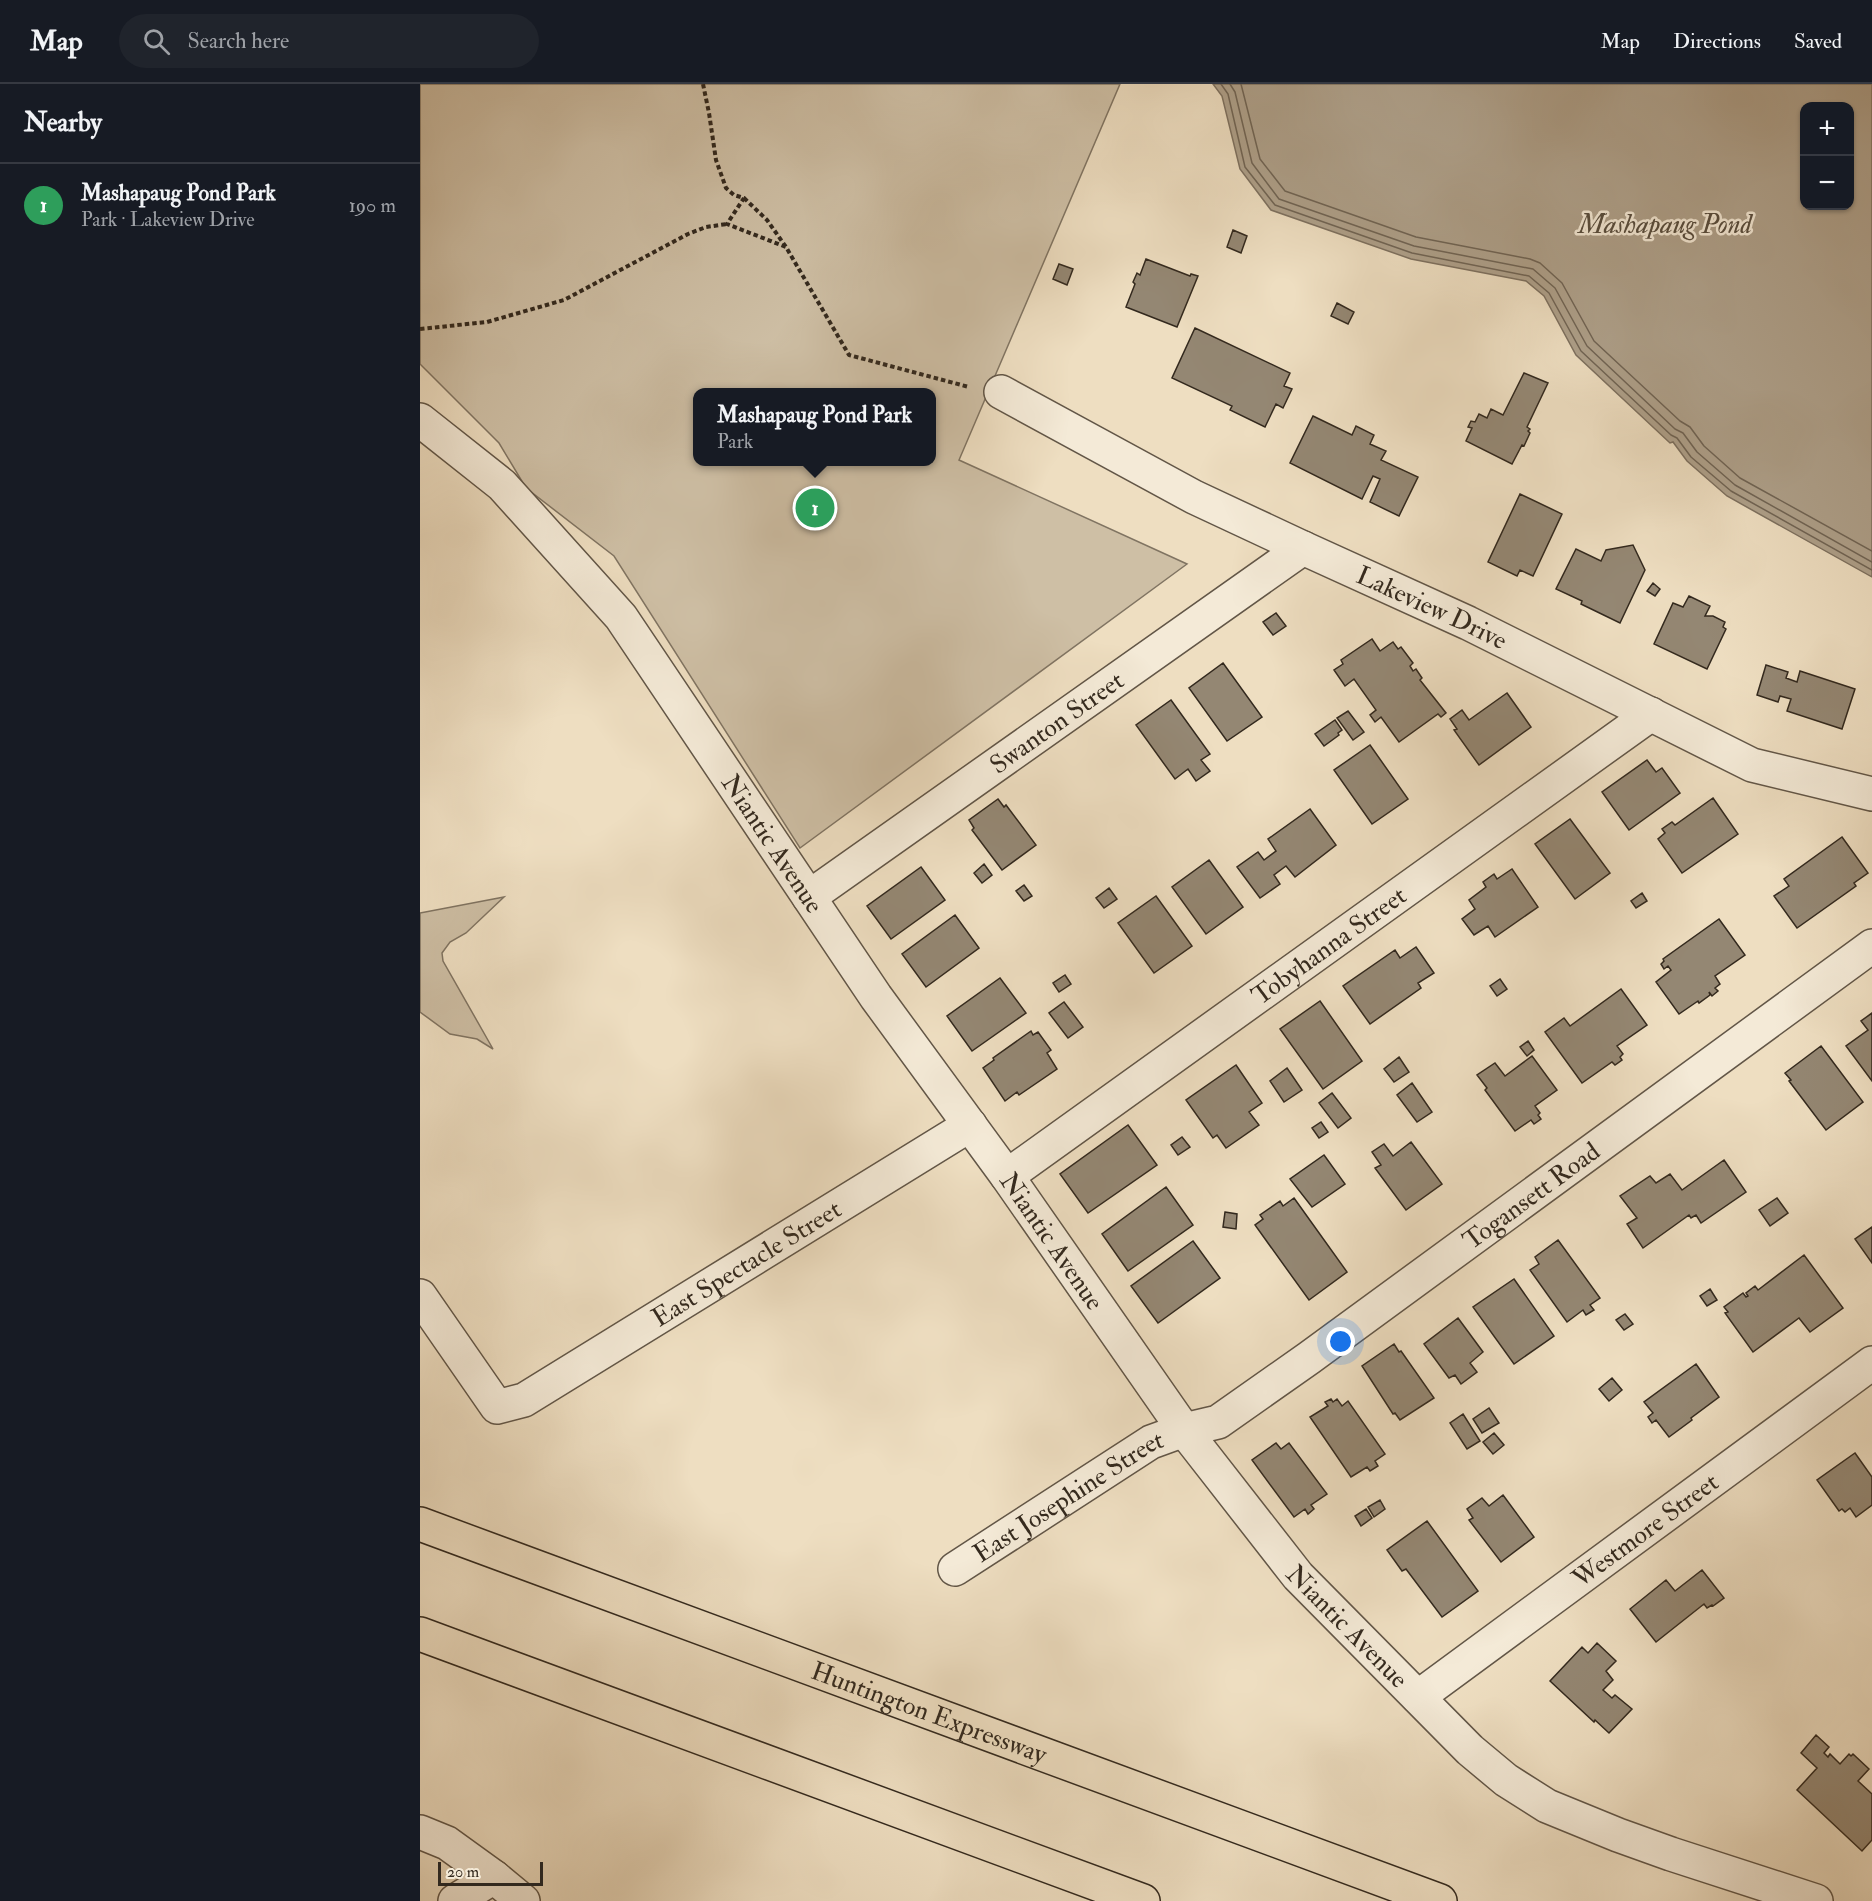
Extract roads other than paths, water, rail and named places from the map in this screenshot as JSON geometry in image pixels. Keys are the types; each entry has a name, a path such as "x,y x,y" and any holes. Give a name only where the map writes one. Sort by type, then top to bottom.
{"highway":[{"name":"Huntington Expressway","path":"420,1524 1440,1901"},
{"path":"420,1634 1143,1901"}],"street":[{"name":"Lakeview Drive","path":"985,390 1194,497 1468,623 1752,765 1872,794"},
{"name":"Niantic Avenue","path":"420,420 502,485 621,617 876,997 1007,1176 1184,1430 1298,1575 1487,1766 1526,1794 1548,1806 1618,1835 1816,1901"},
{"name":"Swanton Street","path":"810,897 1303,548"},
{"name":"Tobyhanna Street","path":"1007,1176 1651,714"},
{"name":"Togansett Road","path":"1184,1430 1218,1422 1309,1358 1872,946"},
{"name":"East Spectacle Street","path":"420,1296 497,1407 524,1400 970,1125"},
{"name":"Westmore Street","path":"1418,1697 1872,1363"},
{"name":"East Josephine Street","path":"955,1569 1151,1442 1184,1430"},
{"path":"420,1832 447,1843 494,1876 523,1901"},
{"path":"454,1901 494,1876"}],"water":[{"name":"Mashapaug Pond","path":"1213,84 1872,84 1872,577 1727,496 1687,461 1673,442 1670,443 1576,355 1544,296 1526,281 1411,259 1271,210 1240,169 1222,96"}],"place":[{"name":"Mashapaug Pond Park","path":"815,508"}]}
